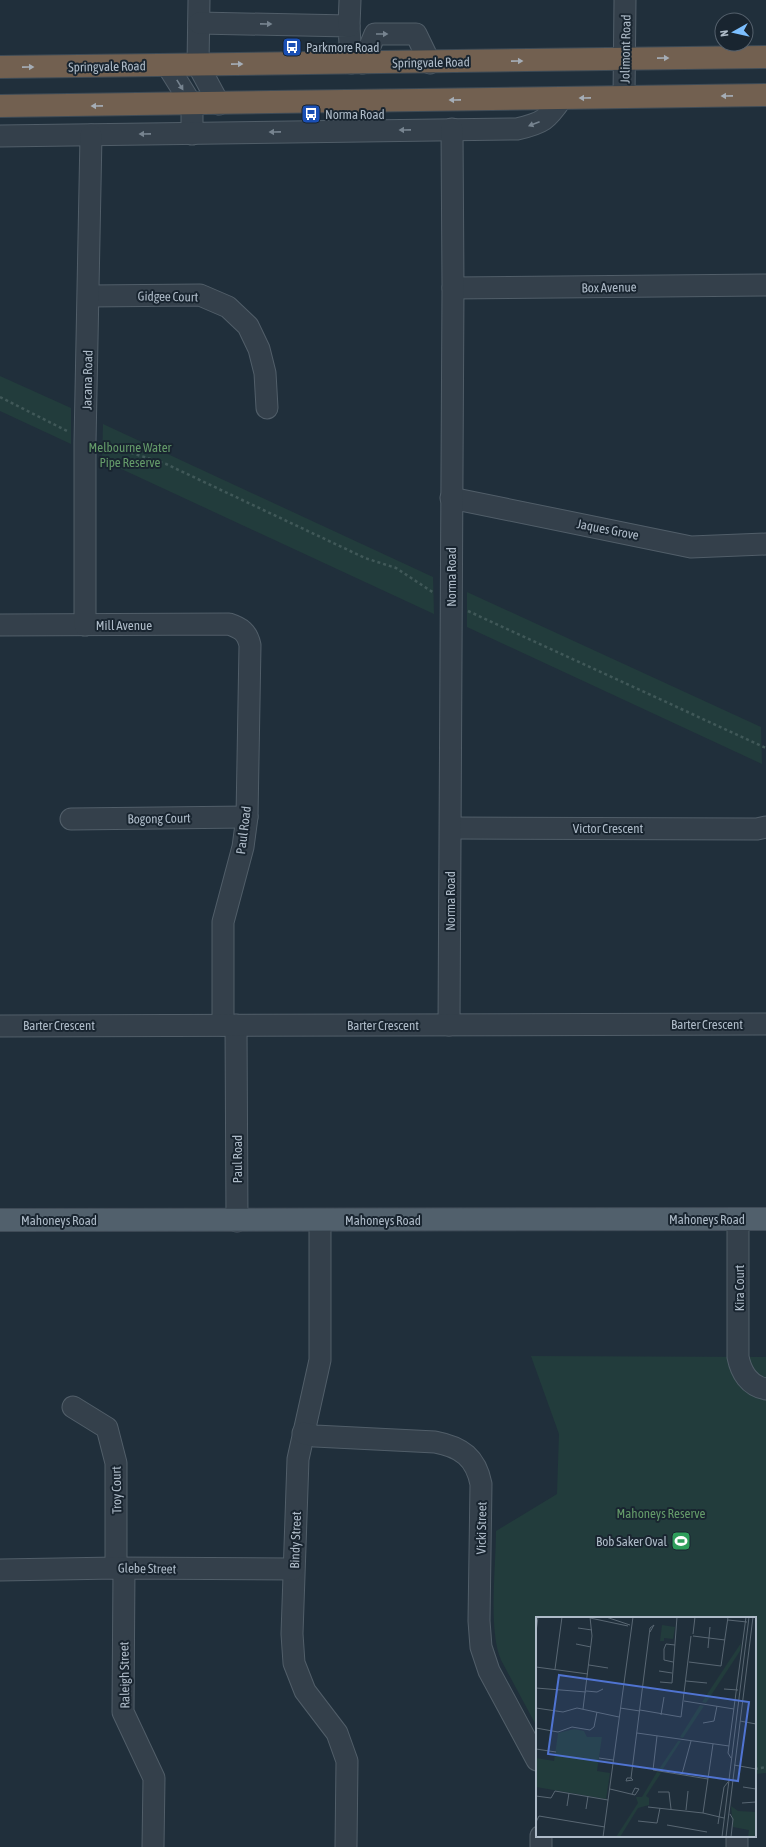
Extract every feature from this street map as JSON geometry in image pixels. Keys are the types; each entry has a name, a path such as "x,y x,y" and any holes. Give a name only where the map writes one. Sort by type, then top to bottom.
{"highway":[{"name":"Springvale Road","path":"0,67 766,57"},
{"path":"0,106 766,95"}],"main road":[{"name":"Mahoneys Road","path":"0,1220 320,1221 766,1219"}],"street":[{"path":"199,0 198,65 219,104"},
{"path":"350,0 350,26 357,63"},
{"name":"Jolimont Road","path":"624,97 625,0"},
{"path":"199,22 350,26"},
{"path":"357,63 375,34 416,34 430,62"},
{"path":"167,65 192,104 192,134"},
{"path":"0,136 517,129 529,126 550,116 562,98"},
{"name":"Norma Road","path":"449,1025 451,828 450,603 453,288 452,129"},
{"name":"Jacana Road","path":"85,625 85,443 91,135"},
{"name":"Box Avenue","path":"453,288 766,285"},
{"name":"Gidgee Court","path":"89,296 200,295 228,307 248,326 259,349 265,373 267,408"},
{"name":"Jaques Grove","path":"451,498 691,547 766,544"},
{"name":"Mill Avenue","path":"0,625 229,624 246,633"},
{"name":"Paul Road","path":"237,1221 230,1025 223,922 243,847 247,817 250,645 246,633"},
{"name":"Bogong Court","path":"71,819 247,817"},
{"name":"Victor Crescent","path":"451,828 757,829 766,827"},
{"name":"Barter Crescent","path":"0,1026 766,1024"},
{"name":"Kira Court","path":"738,1219 738,1357 740,1368 747,1378 757,1388 766,1389"},
{"name":"Bindy Street","path":"320,1221 320,1360 298,1459 293,1569 292,1634 294,1663 305,1691 337,1733 347,1760 346,1847"},
{"name":"Troy Court","path":"73,1407 107,1428 116,1464 120,1568"},
{"name":"Vicki Street","path":"303,1432 315,1436 435,1442 460,1450 474,1463 479,1472 481,1484 479,1621 481,1647 489,1671 536,1758"},
{"name":"Glebe Street","path":"0,1570 120,1568 293,1569"},
{"name":"Raleigh Street","path":"120,1568 123,1712 154,1778 154,1847"}],"path":[{"path":"0,397 67,430 85,443 110,446 166,464 365,558 396,568 450,603 766,748"},
{"path":"756,1769 766,1767"}],"green space":[{"name":"Melbourne Water Pipe Reserve","path":"0,376 71,408 71,444 0,411"},
{"name":"Melbourne Water Pipe Reserve","path":"103,424 433,577 434,614 102,460"},
{"path":"467,592 761,727 762,764 467,627"},
{"name":"Mahoneys Reserve","path":"531,1356 766,1357 766,1773 756,1774 756,1617 536,1617 536,1725 501,1660 497,1647 494,1615 496,1531 557,1494 559,1434"}],"place":[{"name":"Parkmore Road","path":"292,47"},
{"name":"Norma Road","path":"311,114"},
{"name":"Bob Saker Oval","path":"681,1541"}]}
